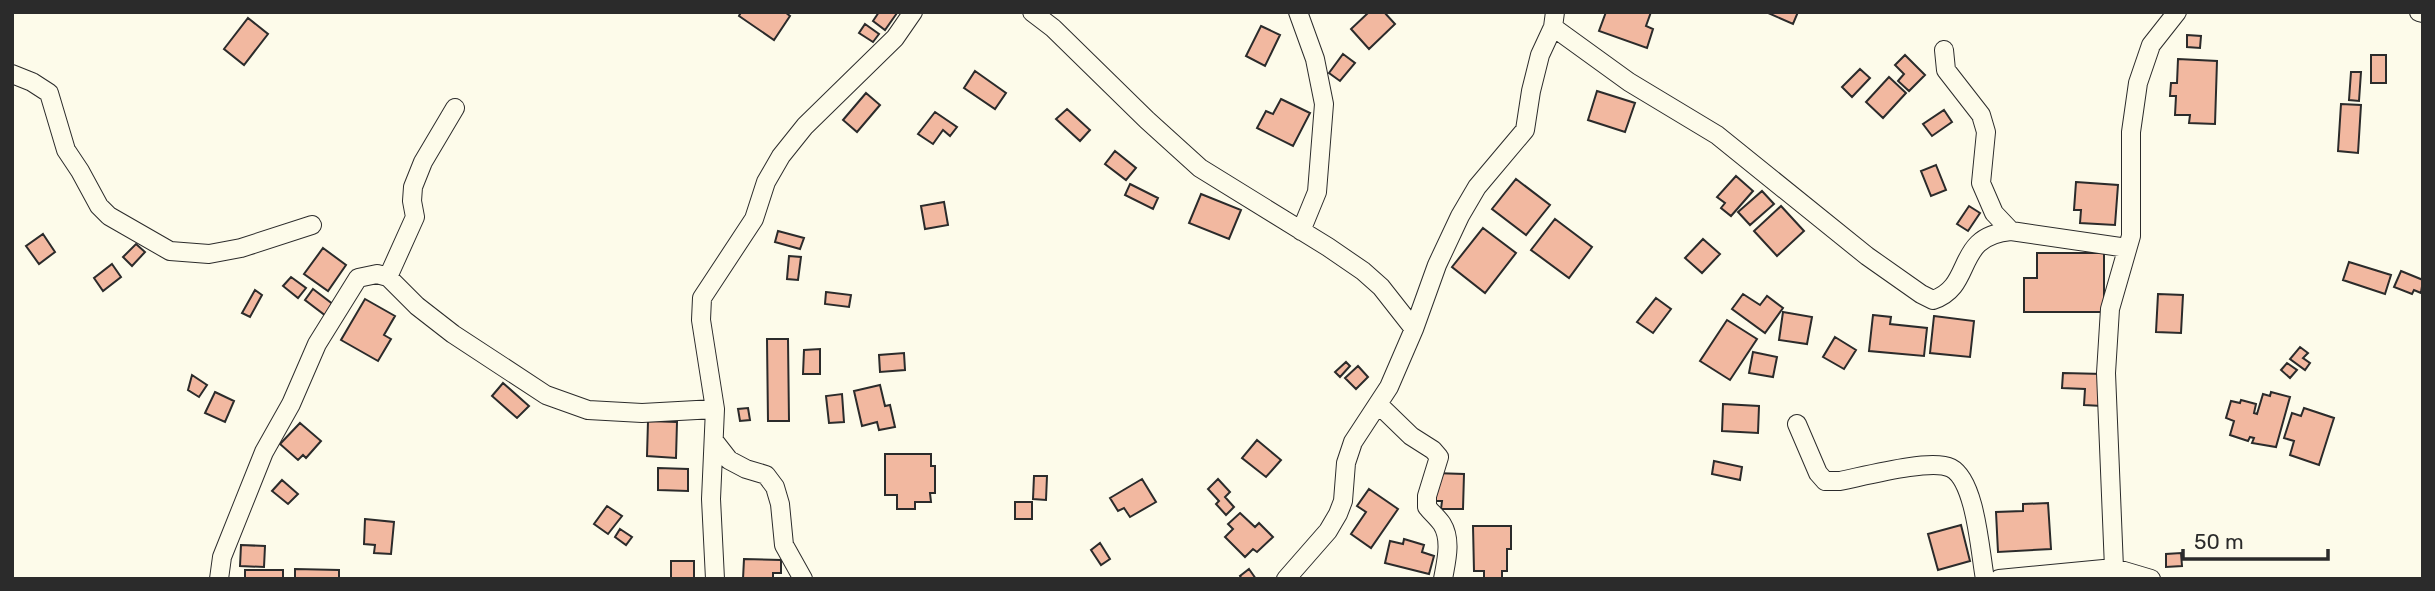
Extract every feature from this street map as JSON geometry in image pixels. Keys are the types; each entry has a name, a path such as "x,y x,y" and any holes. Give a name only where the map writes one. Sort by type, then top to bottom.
{"street":[{"path":"715,579 711,499 715,409 701,320 702,298 754,219 766,182 781,156 805,126 895,38 913,12"},
{"path":"1032,12 1053,28 1200,168 1363,271 1381,287 1414,330"},
{"path":"1298,12 1315,58 1324,104 1317,192 1301,231"},
{"path":"2116,573 2106,373 2110,309 2131,236 2131,132 2138,83 2151,45 2176,12"},
{"path":"1286,579 1328,531 1338,514 1343,500 1346,463 1353,442 1379,405 1414,330 1437,265 1460,216 1477,187 1525,130 1540,55 1554,20 1629,82 1717,135 1867,256 1933,300 1951,288 1976,243 1993,232 2011,231 2127,248"},
{"path":"1944,50 1946,70 1981,115 1986,132 1981,183 1994,213 2011,231"},
{"path":"12,74 49,93 66,150 99,206 109,216 170,251 209,254 241,248 312,225"},
{"path":"388,277 415,217 413,187 423,162 455,108"},
{"path":"219,579 222,557 264,452 290,404 317,344 358,278 377,274 388,277 417,306 453,334 546,395 588,410 652,412 715,409"},
{"path":"1379,405 1438,457 1427,496 1427,507 1442,524 1446,536 1448,555 1443,579"},
{"path":"1797,424 1818,473 1825,481 1840,481 1932,464 1953,469 1962,479 1973,505 1985,579"},
{"path":"715,442 729,460 766,475 775,487 780,503 784,545 803,579"},
{"path":"1999,579 2116,573 2151,579"}],"building":[{"path":"741,12 785,12 790,16 774,40 739,16"},
{"path":"879,12 897,13 885,30 873,21"},
{"path":"1369,12 1384,12 1395,24 1369,49 1351,29"},
{"path":"1606,12 1651,12 1646,26 1653,29 1647,48 1599,31"},
{"path":"1766,12 1798,12 1793,24"},
{"path":"248,18 268,34 244,65 224,49"},
{"path":"865,24 879,34 873,42 859,33"},
{"path":"1261,26 1280,35 1265,66 1246,56"},
{"path":"2187,35 2201,36 2200,48 2187,47"},
{"path":"1343,54 1355,63 1340,81 1329,73"},
{"path":"1905,55 1925,75 1909,91 1898,81 1904,74 1895,65"},
{"path":"2371,55 2386,55 2386,83 2371,83"},
{"path":"2178,59 2217,61 2215,124 2189,123 2190,115 2175,115 2176,96 2170,96 2171,83 2177,83"},
{"path":"1860,69 1870,78 1852,97 1842,87"},
{"path":"975,71 1006,93 995,109 964,88"},
{"path":"2351,72 2361,72 2359,101 2349,100"},
{"path":"1889,77 1906,93 1883,118 1866,102"},
{"path":"1597,91 1635,103 1625,132 1588,120"},
{"path":"866,93 880,105 857,132 843,120"},
{"path":"1281,99 1310,113 1293,146 1257,128 1266,111 1273,114"},
{"path":"2341,104 2361,105 2358,153 2338,151"},
{"path":"1067,109 1090,130 1080,141 1056,119"},
{"path":"1944,110 1952,122 1932,136 1923,124"},
{"path":"935,112 957,127 950,136 943,130 933,144 918,134"},
{"path":"1115,151 1136,168 1126,180 1105,164"},
{"path":"1936,165 1946,190 1931,196 1921,171"},
{"path":"1736,176 1753,191 1731,216 1721,208 1725,203 1717,197"},
{"path":"1516,179 1550,205 1526,235 1492,209"},
{"path":"2076,182 2118,185 2115,225 2080,223 2081,210 2074,210"},
{"path":"1130,184 1158,198 1153,209 1125,195"},
{"path":"1762,191 1774,204 1750,225 1738,212"},
{"path":"1201,194 1241,210 1229,239 1189,223"},
{"path":"944,202 948,225 925,229 921,206"},
{"path":"1781,206 1804,231 1777,256 1754,231"},
{"path":"1969,206 1980,213 1968,231 1957,224"},
{"path":"1555,219 1592,247 1569,278 1531,250"},
{"path":"1483,228 1516,253 1485,293 1452,267"},
{"path":"778,231 804,238 800,249 775,242"},
{"path":"43,234 55,252 39,264 26,246"},
{"path":"1703,239 1720,254 1702,273 1685,258"},
{"path":"136,244 145,252 132,266 123,257"},
{"path":"323,248 346,265 328,291 304,274"},
{"path":"2037,253 2104,253 2104,312 2024,312 2024,278 2037,278"},
{"path":"789,256 801,257 798,280 787,279"},
{"path":"2349,262 2391,275 2385,294 2343,280"},
{"path":"112,264 121,277 103,291 94,278"},
{"path":"2401,271 2423,280 2421,293 2414,290 2412,294 2394,287"},
{"path":"291,277 306,288 298,298 283,286"},
{"path":"313,289 334,305 326,316 305,300"},
{"path":"255,290 262,295 250,317 242,313"},
{"path":"826,292 851,295 849,307 825,304"},
{"path":"1743,294 1760,305 1767,296 1783,308 1765,333 1732,309"},
{"path":"2158,294 2183,295 2181,333 2156,332"},
{"path":"1656,298 1671,309 1653,333 1637,322"},
{"path":"365,299 395,316 384,335 391,339 378,361 341,340"},
{"path":"1783,312 1812,317 1807,344 1779,340"},
{"path":"1873,315 1891,317 1890,324 1927,328 1924,356 1869,351"},
{"path":"1934,316 1974,321 1970,357 1930,353"},
{"path":"1727,320 1757,339 1730,380 1700,361"},
{"path":"1835,337 1856,350 1844,369 1823,357"},
{"path":"767,339 788,339 789,421 768,421"},
{"path":"2300,347 2308,353 2303,358 2310,363 2305,370 2290,359"},
{"path":"820,349 820,374 803,374 804,350"},
{"path":"1753,352 1777,357 1773,377 1749,373"},
{"path":"904,353 905,370 880,372 879,355"},
{"path":"1346,362 1350,366 1340,377 1335,372"},
{"path":"2287,363 2297,370 2290,378 2281,370"},
{"path":"1358,366 1368,377 1356,389 1345,378"},
{"path":"2063,373 2103,374 2102,406 2084,405 2085,389 2062,388"},
{"path":"192,375 207,385 199,397 188,390"},
{"path":"503,383 529,406 517,418 492,396"},
{"path":"880,385 885,406 890,405 895,427 879,430 877,422 862,426 854,391"},
{"path":"215,392 234,401 225,422 205,413"},
{"path":"2271,392 2290,397 2276,447 2252,443 2254,438 2250,437 2248,441 2230,435 2234,421 2226,418 2231,401 2240,403 2241,400 2256,404 2254,413 2257,414 2263,394 2270,396"},
{"path":"842,394 844,422 829,423 826,396"},
{"path":"1723,404 1759,406 1758,433 1722,431"},
{"path":"748,408 750,420 740,421 738,409"},
{"path":"2304,408 2334,418 2319,465 2290,455 2294,441 2284,438 2292,413 2301,416"},
{"path":"648,421 677,422 676,458 647,456"},
{"path":"300,423 321,441 306,458 303,455 298,460 280,444"},
{"path":"1257,440 1281,460 1266,477 1242,458"},
{"path":"885,454 931,454 931,466 935,466 935,493 930,493 931,502 915,502 915,509 897,509 897,495 885,495"},
{"path":"1714,461 1742,467 1740,480 1712,474"},
{"path":"658,468 688,469 688,491 658,490"},
{"path":"1434,473 1464,474 1463,509 1441,509 1442,501 1433,501"},
{"path":"1034,476 1047,476 1046,500 1033,499"},
{"path":"1142,479 1156,502 1130,517 1124,508 1118,511 1110,498"},
{"path":"1218,479 1230,492 1225,497 1234,507 1226,515 1216,504 1219,501 1208,489"},
{"path":"282,480 298,494 288,504 272,491"},
{"path":"1369,489 1398,509 1371,548 1351,534 1366,512 1357,506"},
{"path":"1015,502 1032,502 1032,519 1015,519"},
{"path":"2048,503 2051,549 1998,552 1996,512 2023,511 2023,504"},
{"path":"607,506 622,516 608,534 594,524"},
{"path":"1240,513 1255,527 1259,523 1273,537 1257,552 1253,549 1245,557 1225,537 1233,529 1228,524"},
{"path":"365,519 394,522 391,554 374,553 375,545 364,544"},
{"path":"1961,525 1970,561 1938,570 1928,534"},
{"path":"1473,526 1511,526 1511,549 1507,549 1507,571 1502,571 1502,579 1484,579 1484,571 1474,571"},
{"path":"620,529 632,537 626,545 615,537"},
{"path":"1404,539 1424,545 1422,552 1434,556 1429,574 1385,563 1390,541 1403,544"},
{"path":"1100,543 1110,559 1101,565 1091,550"},
{"path":"241,545 265,546 264,567 240,566"},
{"path":"2181,553 2182,566 2166,567 2166,554"},
{"path":"744,559 781,560 781,573 773,573 773,579 743,579"},
{"path":"671,561 694,561 694,579 671,579"},
{"path":"295,569 339,570 339,579 295,579"},
{"path":"1249,569 1256,579 1242,579 1240,576"},
{"path":"245,570 283,570 283,579 245,579"}]}
